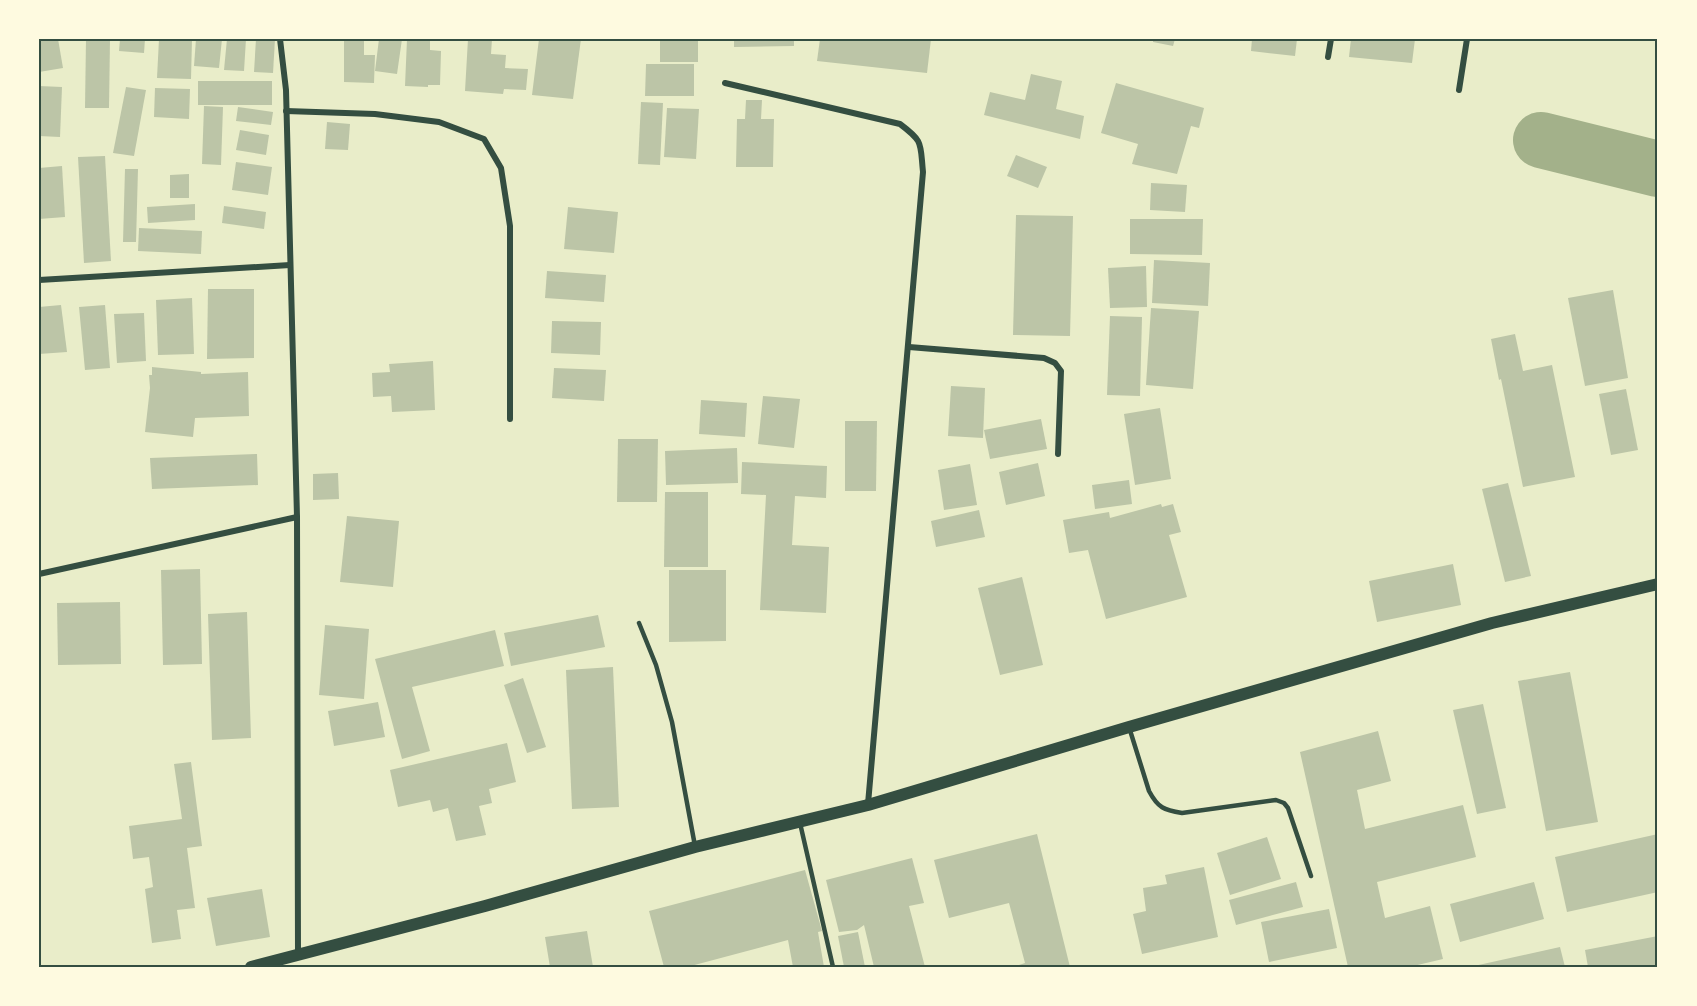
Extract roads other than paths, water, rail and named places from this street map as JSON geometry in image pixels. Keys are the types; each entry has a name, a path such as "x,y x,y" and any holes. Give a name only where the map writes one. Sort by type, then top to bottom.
{"main road":[{"path":"251,967 485,906 695,847 868,805 1492,623 1658,585"}],"street":[{"path":"280,39 286,90 297,517 298,955"},
{"path":"1328,57 1331,39"},
{"path":"1459,90 1467,39"},
{"path":"725,83 900,124 920,143 923,172 868,805"},
{"path":"286,111 375,114 439,122 484,139 501,168 510,226 510,419"},
{"path":"39,280 290,265"},
{"path":"909,347 1044,358 1055,363 1061,371 1058,454"},
{"path":"39,574 297,517"}],"lane":[{"path":"639,623 656,665 672,722 695,847"},
{"path":"1129,727 1149,791 1154,800 1167,811 1182,813 1276,800 1284,803 1294,824 1311,876"},
{"path":"800,823 833,967"}],"waterway":[{"path":"1541,140 1658,169"}]}
